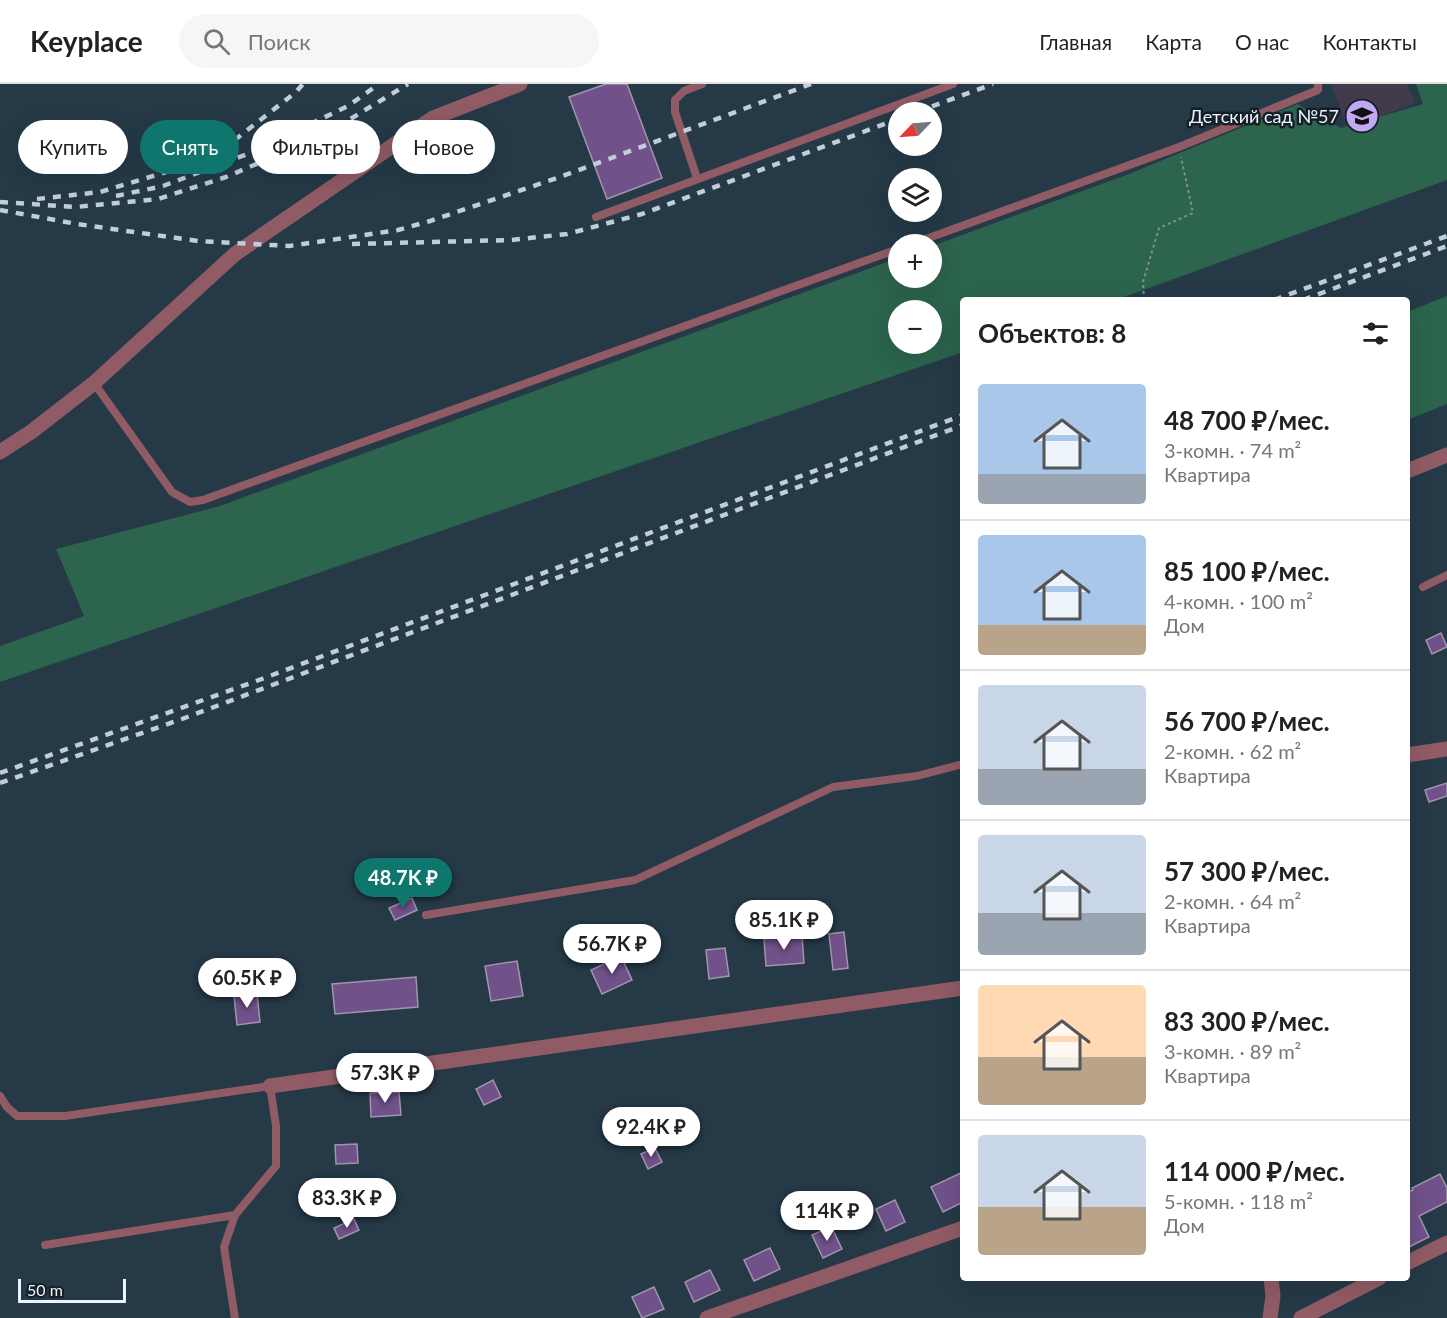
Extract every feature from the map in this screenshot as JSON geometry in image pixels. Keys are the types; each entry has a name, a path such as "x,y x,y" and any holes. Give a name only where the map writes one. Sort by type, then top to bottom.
{"street":[{"path":"0,452 32,432 94,383 235,254 433,118 520,84"},
{"path":"1410,470 1447,455"},
{"path":"1410,755 1447,749"},
{"path":"270,1086 960,988"},
{"path":"707,1318 960,1229"},
{"path":"1410,1262 1447,1243"},
{"path":"1270,1318 1272,1281"},
{"path":"1301,1318 1373,1281"}],"lane":[{"path":"698,178 675,112 675,100 684,90 702,84"},
{"path":"596,217 953,84"},
{"path":"940,234 1179,147 1318,90 1318,84"},
{"path":"94,383 172,492 190,502 203,500 888,253"},
{"path":"1423,587 1447,575"},
{"path":"426,915 635,880 833,787 917,776 960,765"},
{"path":"0,1096 17,1116 65,1116 270,1086 276,1126 276,1166 235,1215 224,1247 235,1318"},
{"path":"45,1245 235,1215"}],"path":[{"path":"1144,297 1143,282 1160,228 1192,213 1179,147"}],"shaded area":[{"name":"Детский сад №57","path":"1331,84 1407,84 1415,103 1348,129"}],"green space":[{"path":"1416,84 1447,84 1447,180 1124,297 960,297 960,353 0,682 0,646 84,616 56,549 220,506 888,262 888,288 942,288 942,242 1129,174 1298,104 1341,128 1423,104"},
{"path":"1447,296 1447,404 1410,419 1410,311"}],"building":[{"path":"606,84 627,84 662,178 607,199 569,97"},
{"path":"1441,633 1447,647 1432,654 1426,640"},
{"path":"1447,783 1447,796 1429,802 1425,790"},
{"path":"412,898 417,910 395,920 389,908"},
{"path":"844,932 848,968 833,970 829,934"},
{"path":"802,935 804,963 766,966 764,939"},
{"path":"725,948 729,976 709,979 706,950"},
{"path":"621,956 632,980 602,994 591,970"},
{"path":"517,961 523,996 491,1001 485,966"},
{"path":"416,977 418,1007 335,1014 332,984"},
{"path":"257,993 260,1022 237,1025 234,996"},
{"path":"493,1080 501,1097 484,1105 476,1089"},
{"path":"399,1092 401,1115 371,1117 370,1093"},
{"path":"357,1144 358,1163 336,1164 335,1145"},
{"path":"655,1148 662,1162 648,1169 641,1154"},
{"path":"960,1173 960,1204 943,1212 931,1187"},
{"path":"1440,1174 1447,1188 1447,1202 1419,1216 1429,1237 1410,1246 1410,1191 1413,1190 1412,1188"},
{"path":"895,1200 905,1222 886,1231 876,1209"},
{"path":"354,1219 359,1230 339,1239 334,1228"},
{"path":"831,1226 842,1249 823,1258 812,1235"},
{"path":"770,1248 780,1269 754,1281 744,1260"},
{"path":"710,1270 720,1290 694,1302 685,1282"},
{"path":"654,1287 664,1309 642,1318 632,1297"}],"railway":[{"path":"37,199 100,192 173,170 236,139 303,84"},
{"path":"116,196 163,186 250,153 348,106 379,84"},
{"path":"0,202 76,207 158,199 226,177 324,135 408,84"},
{"path":"0,210 77,224 198,241 289,246 398,230 560,177 811,84"},
{"path":"942,103 993,84"},
{"path":"352,244 511,240 567,234 642,214 888,123"},
{"path":"1282,297 1447,236"},
{"path":"1311,297 1447,246"},
{"path":"0,773 259,680 960,416"},
{"path":"0,783 182,719 960,426"}],"place":[{"name":"Детский сад №57","path":"1362,116"}]}
